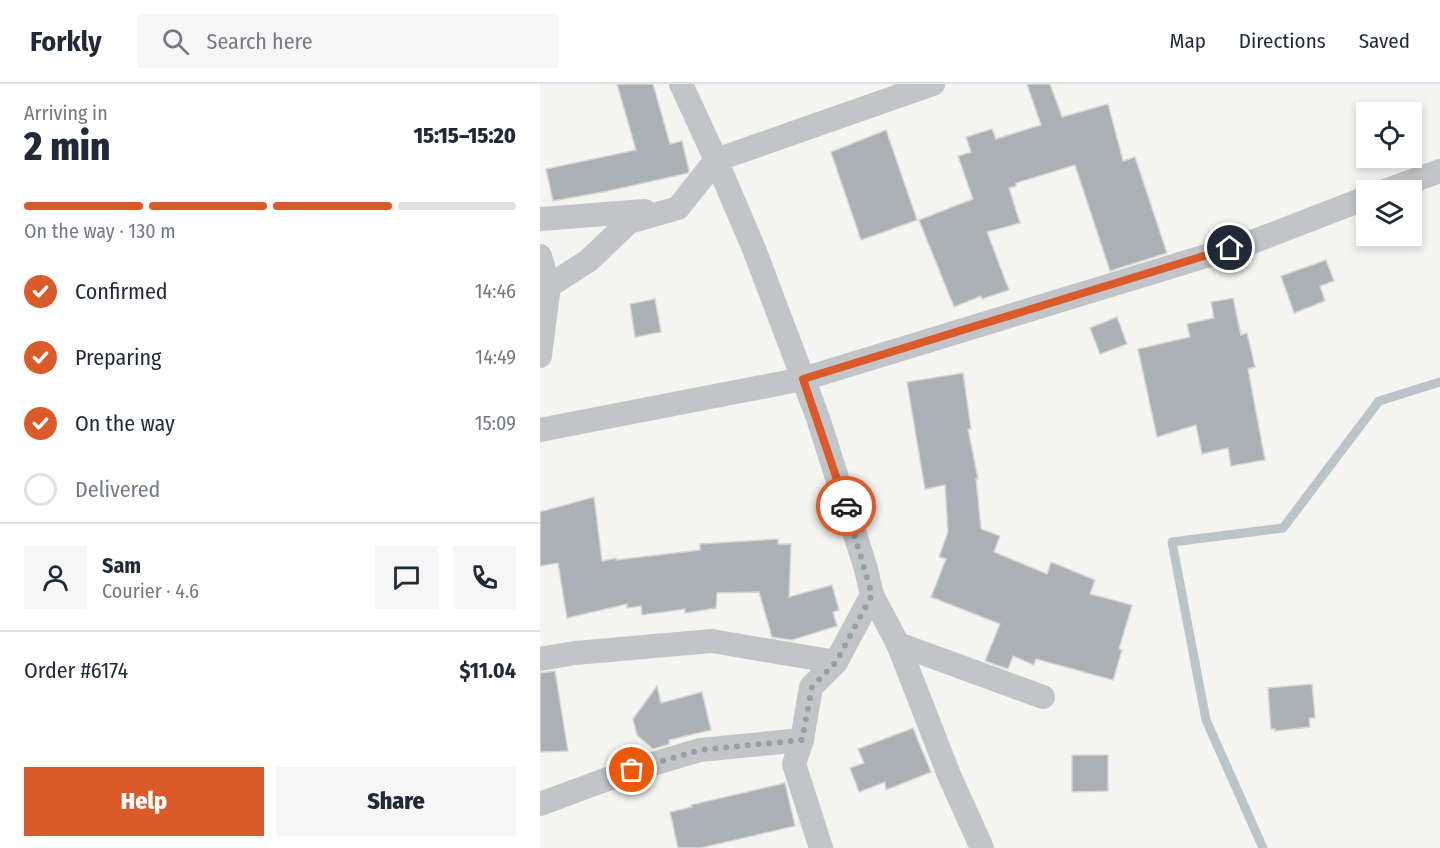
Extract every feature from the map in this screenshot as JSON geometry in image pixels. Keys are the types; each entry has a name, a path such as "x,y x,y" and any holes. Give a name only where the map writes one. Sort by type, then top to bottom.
{"street":[{"path":"681,84 754,249 818,418 872,595 898,645 949,775 982,848"},
{"path":"549,286 588,261 629,222 678,208 716,160 933,84"},
{"path":"1415,180 1440,171"},
{"path":"540,430 803,379 1252,242 1356,202"},
{"path":"540,219 678,208"},
{"path":"540,256 549,286 540,356"},
{"path":"821,848 794,764 802,740 812,687 836,662 872,595"},
{"path":"540,659 575,653 712,641 836,662"},
{"path":"898,645 1043,697"},
{"path":"540,804 632,770 700,750 802,740"}],"building":[{"path":"617,84 653,84 670,144 682,141 688,173 553,201 546,169 636,150"},
{"path":"1027,84 1050,84 1062,117 1108,104 1123,161 1135,157 1167,253 1110,271 1075,165 1016,183 1016,186 1009,188 1020,223 987,232 1009,290 982,299 981,296 954,307 919,220 973,199 958,156 971,152 966,137 992,129 996,139 1041,125"},
{"path":"886,130 917,220 861,240 831,152"},
{"path":"1326,260 1334,281 1320,286 1325,301 1294,313 1281,276"},
{"path":"1233,298 1241,335 1247,333 1255,367 1248,369 1265,460 1231,466 1228,448 1202,454 1196,425 1157,437 1138,349 1190,337 1187,324 1214,318 1211,302"},
{"path":"655,299 661,332 635,337 630,304"},
{"path":"1117,317 1127,344 1100,354 1090,328"},
{"path":"963,373 971,429 968,429 978,479 976,479 981,529 1000,536 994,552 1047,574 1051,562 1095,580 1090,594 1132,605 1113,680 1036,659 1034,665 1013,656 1008,669 985,661 1000,624 931,597 946,559 939,557 948,532 945,485 925,489 907,382"},
{"path":"594,497 602,561 700,550 700,544 778,539 778,544 791,544 789,597 832,585 839,610 833,612 837,626 792,640 772,637 759,592 717,593 716,608 685,613 685,609 642,615 641,606 627,608 627,604 567,618 558,563 540,566 540,512"},
{"path":"555,671 568,751 540,752 540,673"},
{"path":"1312,684 1315,718 1309,718 1310,727 1275,731 1271,729 1268,688"},
{"path":"657,686 661,703 702,692 711,730 669,740 669,744 653,749 637,735 633,719"},
{"path":"913,728 931,772 886,790 885,782 859,792 850,768 864,763 858,749"},
{"path":"1072,755 1108,755 1108,791 1072,792"},
{"path":"785,783 795,826 700,848 678,848 670,812"}],"waterway":[{"path":"1263,848 1206,720 1172,542 1283,528 1379,401 1440,382"}],"way so far":[{"path":"632,770 700,750 802,740 812,687 836,662 872,595 846,506"}],"route":[{"path":"846,506 803,379 1230,248"}]}
